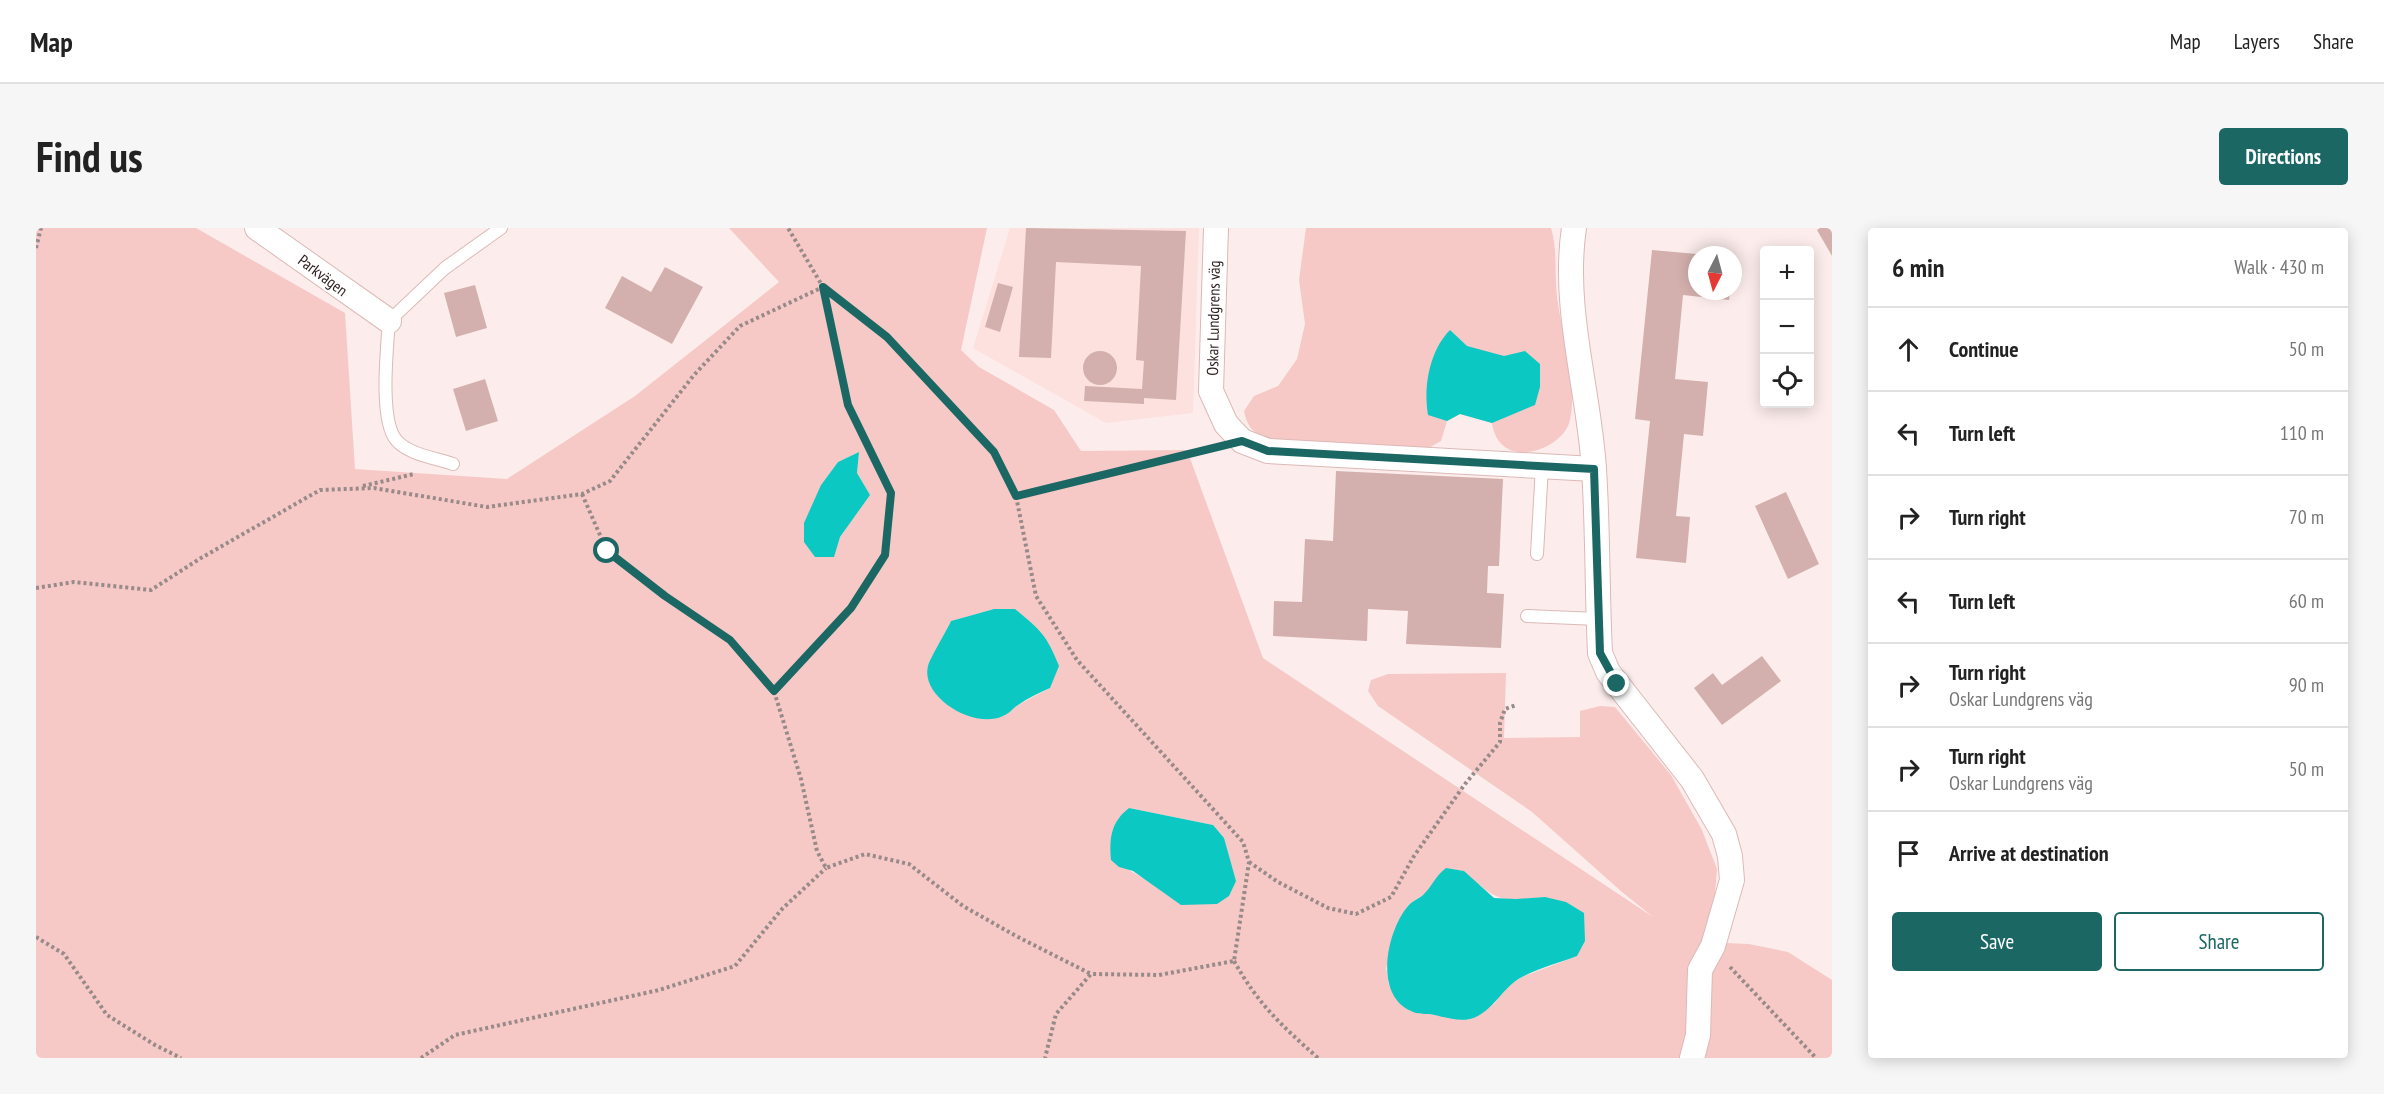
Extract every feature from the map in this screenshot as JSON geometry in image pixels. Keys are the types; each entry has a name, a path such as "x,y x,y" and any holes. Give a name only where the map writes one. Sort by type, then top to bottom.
{"street":[{"name":"Parkvägen","path":"258,228 389,321"},
{"name":"Oskar Lundgrens väg","path":"1216,228 1211,391 1226,424 1242,441"},
{"path":"1574,228 1571,250 1572,297 1594,469 1600,653 1608,672 1692,779 1724,834 1732,880 1713,946 1700,970 1698,1035 1692,1058"},
{"path":"1242,441 1268,451 1594,469"}],"lane":[{"path":"453,464 410,450 394,437 387,410 385,369 389,321 445,268 501,228"},
{"path":"1537,554 1542,466"},
{"path":"1527,616 1598,619"}],"path":[{"path":"36,248 41,228"},
{"path":"774,691 851,608 885,555 891,493 848,405 823,287 788,228"},
{"path":"823,287 887,337 994,452 1016,496 1036,596 1077,660 1243,842 1250,861 1234,961 1252,993 1266,1010 1318,1058"},
{"path":"1016,496 1242,441"},
{"path":"355,489 453,464"},
{"path":"582,494 607,551 665,596 730,640 774,691 801,779 817,851 826,868"},
{"path":"1250,861 1278,882 1328,908 1356,914 1391,897 1414,856 1465,784 1500,742 1500,723 1505,709 1516,705"},
{"path":"422,1058 454,1035 659,990 735,966 782,909 826,868 865,854 909,864 963,906 1091,974 1159,975 1234,961"},
{"path":"36,937 64,954 107,1015 155,1045 181,1058"},
{"path":"1713,946 1816,1058"},
{"path":"1045,1058 1056,1014 1091,974"}],"shaded area":[{"path":"36,228 196,228 345,313 355,469 507,479 635,396 779,282 729,228 987,228 961,350 979,367 1054,410 1081,451 1187,450 1263,658 1653,917 1532,812 1378,706 1368,691 1371,680 1388,674 1506,673 1504,738 1580,737 1580,711 1600,706 1615,707 1671,775 1702,830 1717,869 1713,918 1702,942 1749,944 1788,952 1832,980 1832,1058 36,1058","holes":["859,452 857,473 869,495 840,537 821,485 838,462","994,609 1050,688 1018,705 1004,716 928,667 951,621","1129,808 1213,825 1236,881 1152,883 1111,860 1112,831 1123,813","1480,885 1495,896 1502,898 1545,897 1577,956 1522,977 1504,989 1495,1003 1468,1020 1411,1011 1399,1001 1389,985 1386,968 1408,905 1424,894"]},
{"path":"1010,228 1199,228 1193,413 1106,423 973,348"},
{"path":"1306,228 1551,228 1557,297 1571,374 1572,405 1570,420 1565,431 1545,447 1531,452 1518,452 1506,448 1497,438 1492,423 1460,414 1447,421 1441,441 1425,450 1265,439 1257,433 1251,428 1244,411 1254,396 1278,386 1297,359 1305,324 1299,280"}],"water":[{"path":"1450,330 1467,346 1504,356 1525,351 1540,364 1540,387 1535,405 1492,423 1460,414 1447,421 1428,415 1427,381 1430,369 1437,348"},
{"path":"859,452 857,473 870,495 840,537 834,557 815,557 804,542 804,523 821,485 838,462"},
{"path":"994,609 1015,609 1031,623 1046,640 1059,666 1050,688 1026,700 1003,716 991,719 978,718 964,715 941,699 932,689 928,678 928,666 951,621"},
{"path":"1129,808 1213,825 1224,838 1236,881 1229,896 1217,904 1181,905 1133,871 1119,867 1111,860 1112,831 1118,819"},
{"path":"1446,868 1464,871 1494,898 1545,897 1566,902 1584,913 1585,941 1577,956 1522,977 1508,987 1485,1011 1470,1019 1418,1013 1399,1003 1388,977 1387,962 1394,931 1408,906 1429,889"}],"building":[{"path":"1026,228 1186,231 1176,400 1144,398 1144,404 1084,401 1085,386 1142,389 1144,361 1136,360 1141,266 1056,262 1051,358 1019,357"},
{"path":"1832,228 1832,256 1817,230"},
{"path":"1652,250 1688,253 1688,296 1683,295 1675,379 1708,382 1703,436 1684,434 1676,516 1690,517 1686,563 1636,558 1650,421 1635,419"},
{"path":"665,267 703,287 672,344 605,308 622,276 651,292"},
{"path":"998,283 1013,287 1000,332 985,327"},
{"path":"475,285 487,328 456,337 444,293"},
{"path":"1100,351 1112,356 1117,368 1112,380 1100,385 1088,380 1083,368 1088,356"},
{"path":"485,379 498,421 466,431 453,389"},
{"path":"1336,471 1503,479 1499,566 1488,566 1487,593 1504,594 1501,648 1406,644 1408,611 1368,609 1367,641 1273,636 1274,601 1302,602 1305,539 1333,541"},
{"path":"1786,492 1819,564 1788,579 1755,506"},
{"path":"1762,656 1781,681 1722,725 1694,688 1713,673 1722,685"}],"route":[{"path":"607,551 665,596 730,640 774,691 809,656 851,608 885,555 891,493 848,405 823,287 887,337 994,452 1016,496 1242,441 1268,451 1594,469 1600,653 1608,672 1617,684"}]}
